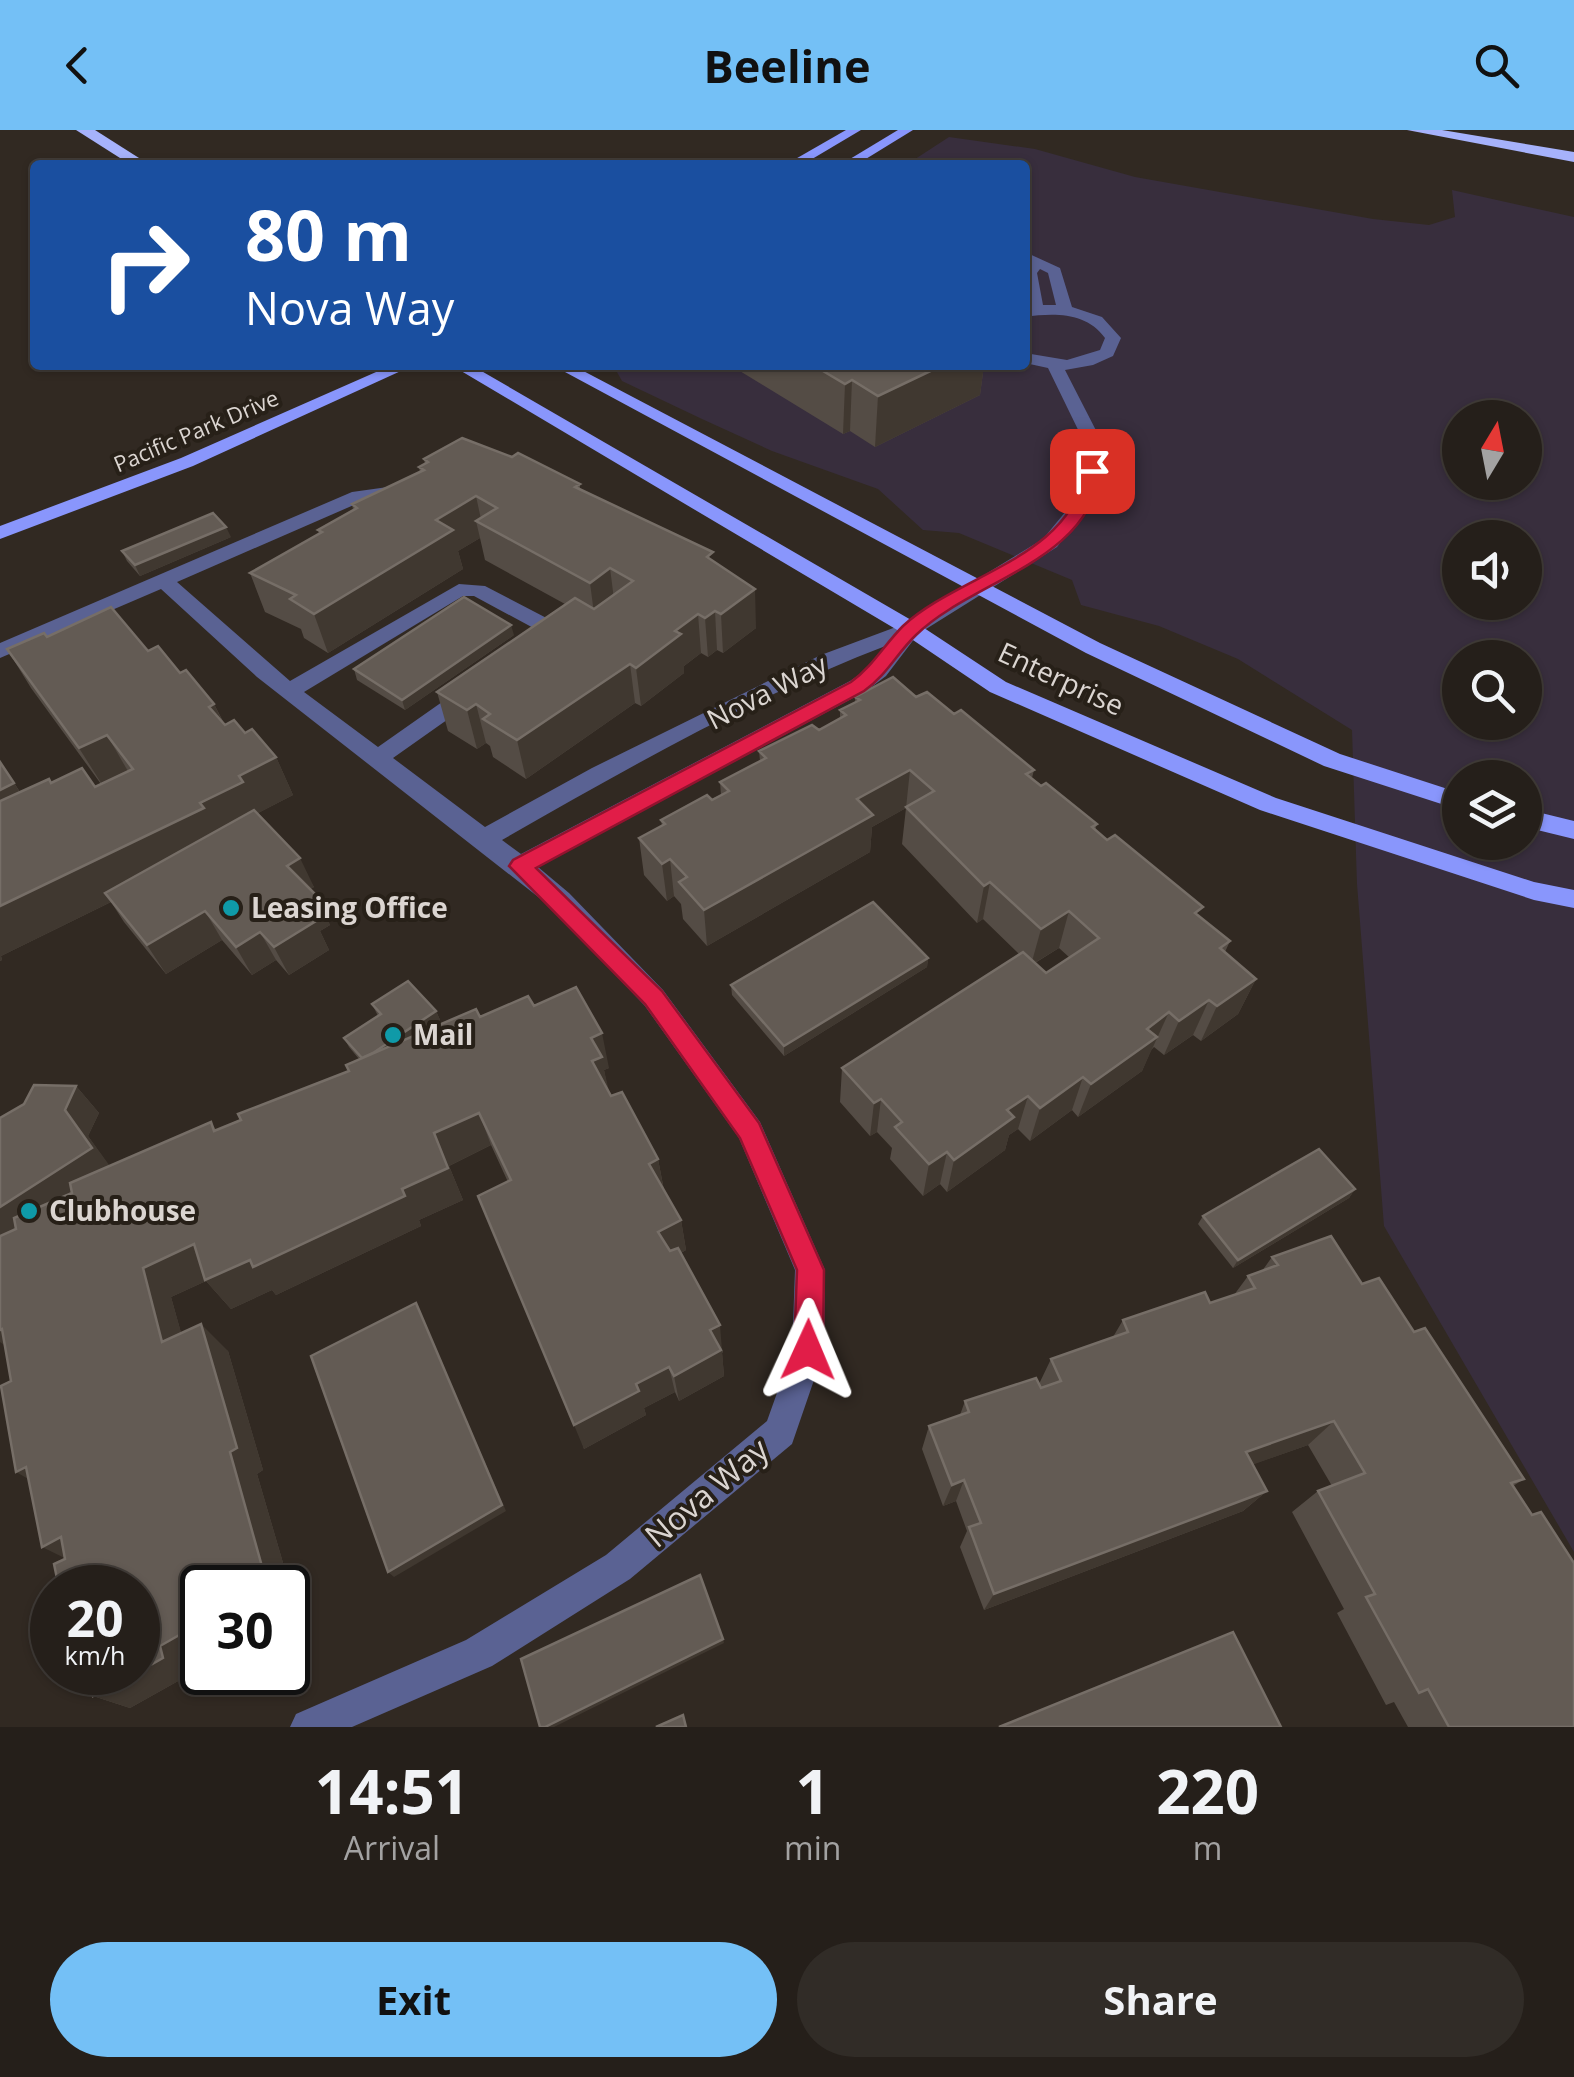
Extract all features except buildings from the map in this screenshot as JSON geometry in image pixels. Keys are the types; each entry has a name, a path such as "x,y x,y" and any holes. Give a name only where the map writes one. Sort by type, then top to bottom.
{"highway":[{"path":"84,130 134,160"},
{"path":"1415,130 1574,157"}],"main road":[{"path":"801,160 856,130"},
{"path":"859,160 907,130"},
{"name":"Pacific Park Drive","path":"0,533 187,462 395,370"},
{"name":"Enterprise","path":"468,370 910,629 998,687 1268,804 1534,891 1574,899"},
{"name":"Enterprise","path":"570,370 1093,648 1332,760 1442,796"},
{"path":"595,370 599,384"},
{"path":"1542,822 1574,830"}],"street":[{"path":"1032,260 1055,271 1065,310"},
{"path":"1030,311 1065,310 1100,322 1108,330 1112,346 1098,359 1054,365 1030,359"},
{"path":"910,629 1050,543 1089,495 1095,446 1054,365"},
{"path":"0,650 358,496 389,490"},
{"name":"Nova Way","path":"162,579 290,692 485,838 560,900 654,998 750,1131 810,1270 808,1350 780,1432 618,1567 479,1653 309,1727"},
{"path":"290,692 460,590 478,590 552,629 550,637 518,659"},
{"name":"Nova Way","path":"485,838 600,774 828,660 910,629"},
{"name":"Nova Way","path":"520,866 858,686 879,671 910,629"},
{"path":"376,759 486,681"}],"shaded area":[{"path":"949,137 1035,149 1135,177 1373,219 1429,225 1455,217 1452,190 1574,217 1574,1552 1384,1226 1357,884 1352,730 1238,659 1159,626 1081,605 1072,580 959,533 923,530 878,489 772,451 622,381 616,370 1030,370 1030,160 914,160"}],"place":[{"name":"Leasing Office","path":"231,908"},
{"name":"Mail","path":"393,1035"},
{"name":"Clubhouse","path":"29,1211"}],"route":[{"path":"808,1350 810,1270 750,1131 654,998 560,900 520,866 858,686 879,671 910,629 1050,543 1089,495 1092,471"}]}
